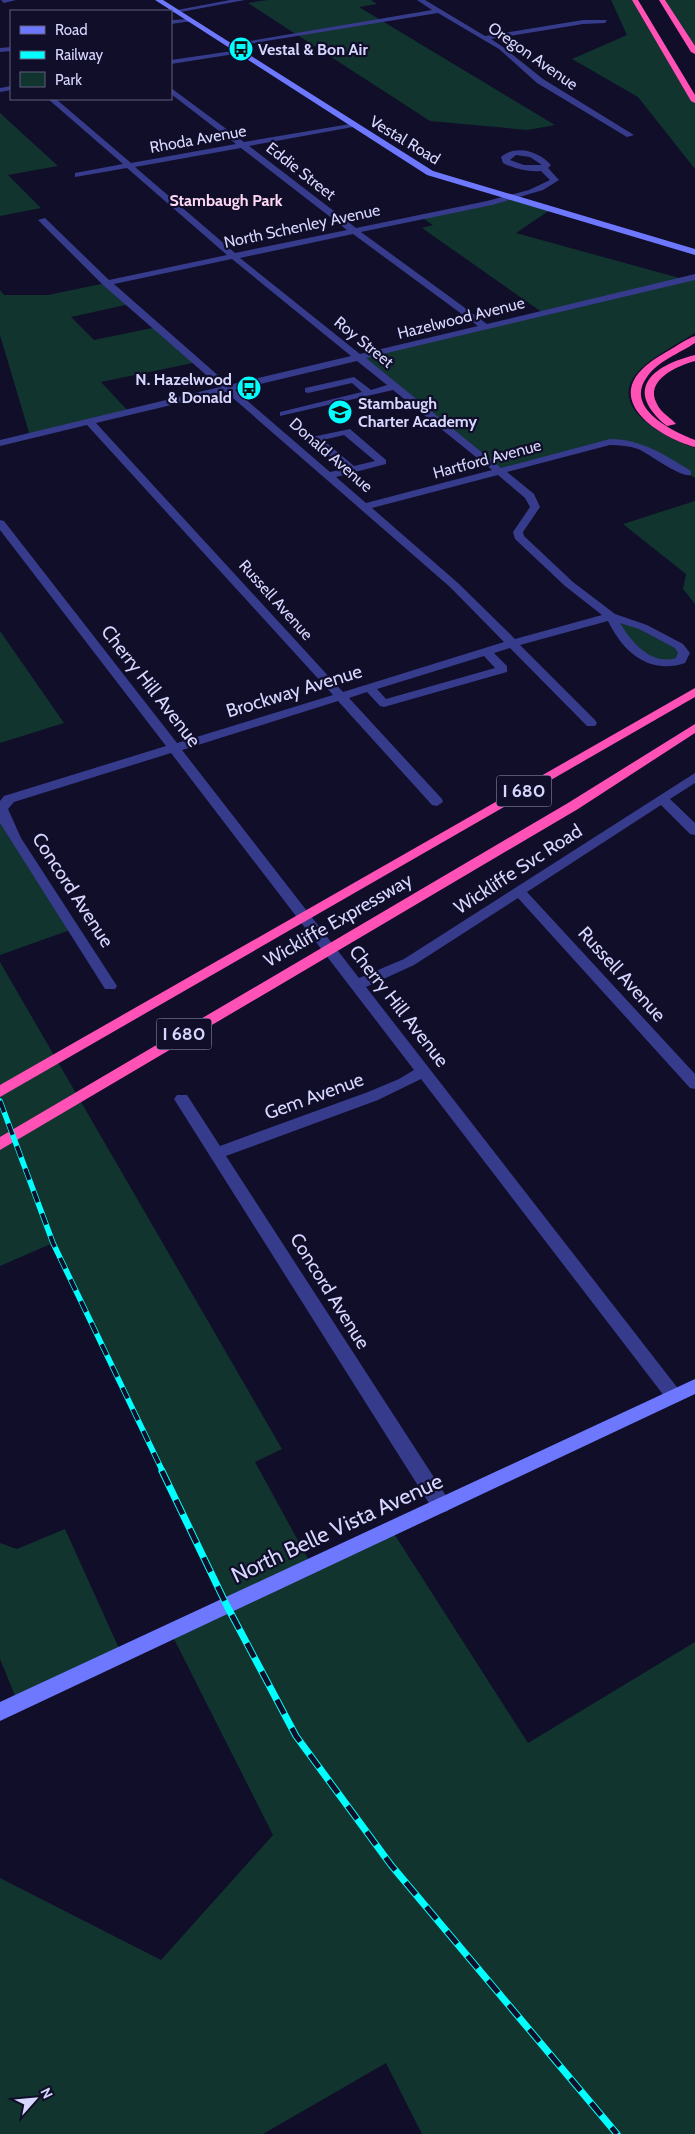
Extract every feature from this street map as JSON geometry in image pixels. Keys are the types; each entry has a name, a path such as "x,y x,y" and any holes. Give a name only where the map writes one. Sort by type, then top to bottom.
{"highway":[{"path":"635,0 695,101"},
{"path":"662,0 695,52"},
{"path":"695,339 648,371 639,381 636,392 640,406 650,420 665,430 695,444"},
{"path":"695,358 678,363 659,374 650,386 648,396 651,404 664,419 695,436"},
{"name":"Wickliffe Expressway","path":"0,1092 695,692"},
{"name":"Wickliffe Expressway","path":"0,1144 621,776 695,728"},
{"path":"621,776 658,760 695,738"}],"street":[{"path":"4,1 13,0"},
{"name":"Vestal Road","path":"158,0 430,173 695,252"},
{"path":"175,11 242,0"},
{"name":"Oregon Avenue","path":"420,0 510,54 540,81 630,135"},
{"path":"230,45 439,11"},
{"path":"172,22 190,20"},
{"path":"485,38 583,22 605,21"},
{"path":"172,62 239,52"},
{"name":"Eddie Street","path":"172,91 354,231 485,328"},
{"name":"Roy Street","path":"53,100 233,256 358,359 499,471 534,502 533,513 518,532 519,537 569,584 611,616 643,627 680,646 684,656 678,661 665,664 647,659 622,634 611,616"},
{"name":"Rhoda Avenue","path":"78,175 353,124"},
{"name":"North Schenley Avenue","path":"106,282 489,203 504,196 549,185 555,180 543,168"},
{"name":"Donald Avenue","path":"42,220 106,282 454,585 591,723"},
{"name":"Hazelwood Avenue","path":"0,443 358,359 695,276"},
{"path":"308,390 354,380 369,393"},
{"path":"283,414 393,387"},
{"name":"Russell Avenue","path":"90,422 437,802"},
{"path":"329,476 352,470 382,462 346,431 316,439 352,470"},
{"name":"Hartford Avenue","path":"365,507 616,441 644,448 688,473"},
{"name":"Cherry Hill Avenue","path":"0,523 674,1396"},
{"name":"Brockway Avenue","path":"3,816 1,808 9,799 512,644 611,616"},
{"path":"369,688 384,704 503,669 487,652"},
{"name":"Wickliffe Svc Road","path":"357,985 399,968 695,777"},
{"path":"662,798 695,831"},
{"name":"Concord Avenue","path":"3,816 14,838 110,986"},
{"name":"Russell Avenue","path":"519,891 695,1084"},
{"name":"Gem Avenue","path":"217,1152 373,1096 404,1083 423,1071"},
{"name":"Concord Avenue","path":"182,1099 441,1505"},
{"name":"North Belle Vista Avenue","path":"0,1712 695,1386"}],"green space":[{"path":"268,0 371,0 377,4 359,7 555,125 528,130 430,121 248,3"},
{"path":"611,0 635,0 695,101 695,169 638,97 572,59 627,35"},
{"path":"662,0 695,0 695,52"},
{"path":"0,113 58,166 8,175 41,208 0,216"},
{"path":"504,197 550,210 516,233 683,279 695,277 695,333 644,366 632,380 628,393 632,406 653,427 667,436 695,448 695,478 644,448 616,441 499,471 358,359 543,313 422,228 433,225 421,217 489,203"},
{"path":"106,283 130,304 71,317 94,340 157,327 198,362 101,382 130,413 30,436 0,335 0,290 4,295 48,295"},
{"path":"695,501 695,604 683,589 686,574 623,524"},
{"path":"628,620 679,646 681,660 653,662 615,624"},
{"path":"0,631 64,723 0,743"},
{"path":"0,802 1,808 73,929 0,955"},
{"path":"0,962 282,1449 255,1462 312,1566 391,1529 528,1743 695,1642 695,2134 422,2134 386,2063 263,2134 0,2134 0,1878 161,1960 273,1835 171,1633 226,1605 53,1243 0,1266"},
{"path":"65,1529 122,1655 18,1703 0,1659 0,1543 17,1549"}],"railway":[{"path":"0,1101 53,1243 163,1472"},
{"path":"162,1471 227,1606 296,1736 391,1865 617,2134"}],"place":[{"name":"Vestal & Bon Air","path":"241,49"},
{"name":"N. Hazelwood & Donald","path":"249,388"},
{"name":"Stambaugh Charter Academy","path":"340,412"}],"district":[{"name":"Stambaugh Park","path":"226,200"}]}
